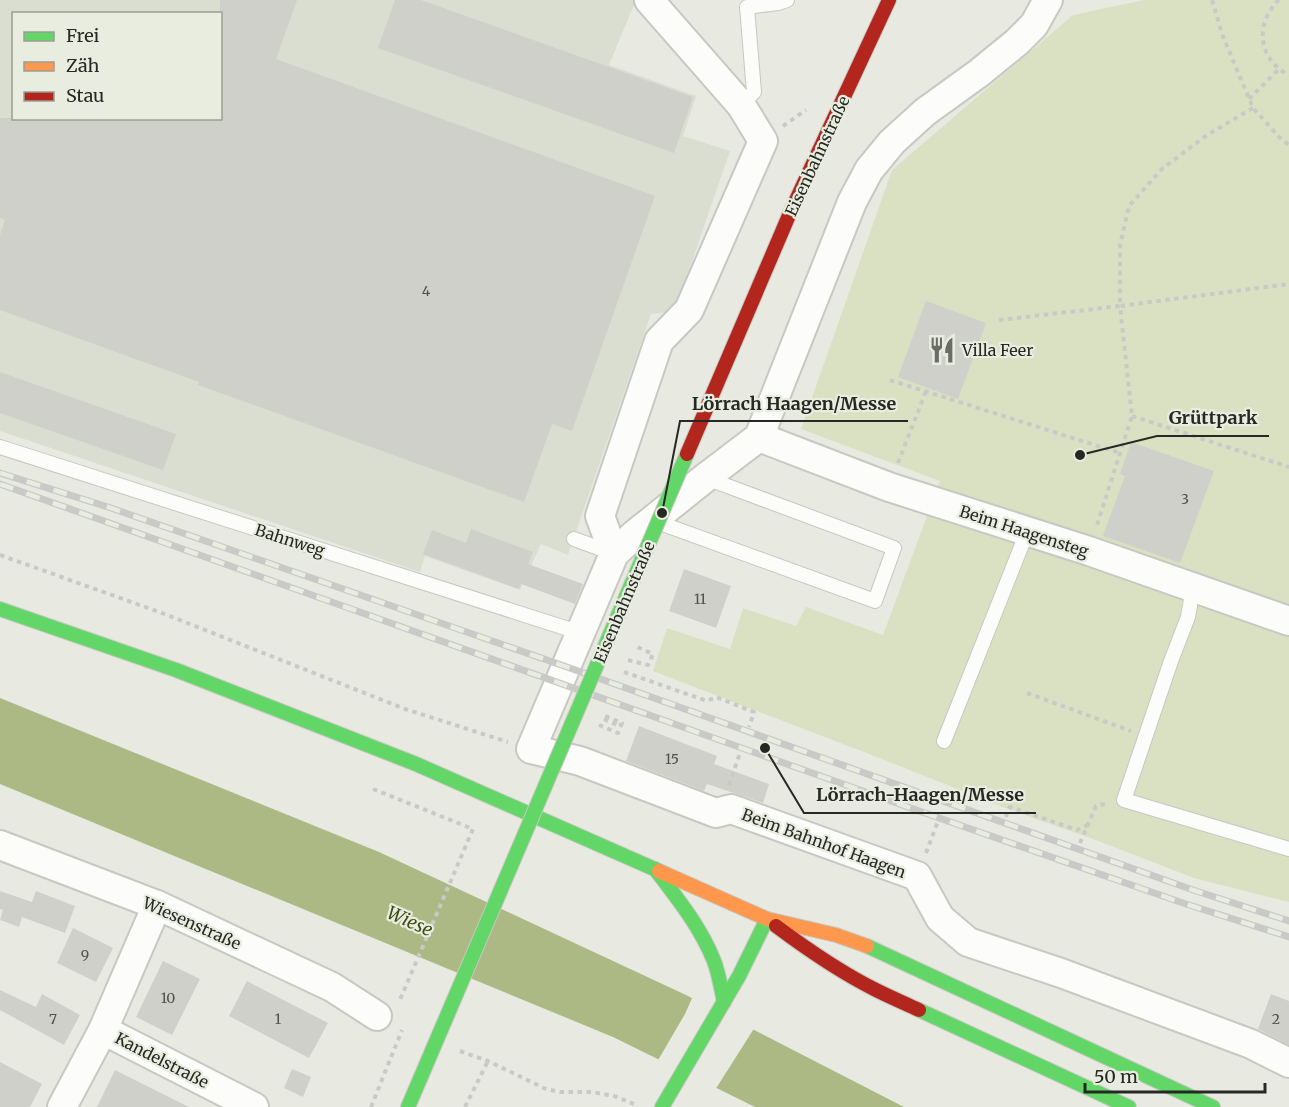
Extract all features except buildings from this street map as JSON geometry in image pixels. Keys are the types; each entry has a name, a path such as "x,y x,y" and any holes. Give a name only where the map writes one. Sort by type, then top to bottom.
{"main road":[{"name":"Eisenbahnstraße","path":"408,1107 790,213 889,0"},
{"path":"0,609 176,670 416,764 767,919 819,930 858,942 1213,1107"},
{"path":"655,869 708,945 716,964 724,1002"},
{"path":"662,1107 742,970 767,919"},
{"path":"767,919 811,952 875,990 1129,1107"}],"street":[{"path":"614,554 600,516 659,341 689,310 763,141 741,105 649,0"},
{"path":"531,749 614,554 705,478 759,438 852,202 869,170 892,142 925,112 980,73 1023,36 1034,25 1048,0"},
{"name":"Beim Haagensteg","path":"759,438 889,487 1089,551 1289,621"},
{"name":"Beim Bahnhof Haagen","path":"531,749 580,761 716,813 731,808 917,876 940,918 968,942 1251,1044 1289,1063"},
{"name":"Wiesenstraße","path":"0,845 157,905 387,1012"},
{"name":"Kandelstraße","path":"62,1107 103,1030 157,905"},
{"name":"Kandelstraße","path":"103,1030 254,1107"}],"lane":[{"path":"741,105 754,92 747,7 787,0"},
{"name":"Bahnweg","path":"0,447 581,633"},
{"path":"653,520 875,601 894,548 705,478"},
{"path":"944,741 1028,532"},
{"path":"574,539 614,554"},
{"path":"1193,588 1188,617 1124,800 1289,849"}],"path":[{"path":"1212,0 1222,34 1253,108 1289,145"},
{"path":"1279,0 1265,19 1262,37 1265,52 1278,70 1289,75"},
{"path":"1249,99 1278,70"},
{"path":"1089,551 1132,416 1120,306 1120,245 1129,206 1162,169 1207,135 1253,108"},
{"path":"999,320 1289,284"},
{"path":"890,380 1120,453"},
{"path":"889,487 926,391"},
{"path":"1132,416 1289,467"},
{"path":"0,555 162,612 405,709 531,749"},
{"path":"621,670 707,701 716,697 754,712 749,727"},
{"path":"1027,693 1147,736"},
{"path":"730,783 741,753"},
{"path":"373,789 473,829 387,1012"},
{"path":"1080,843 1096,806"},
{"path":"1006,817 1010,807 1077,830 1088,825"},
{"path":"935,830 938,821"},
{"path":"371,1107 402,1030"},
{"path":"465,1107 488,1061 546,1089 614,1096 641,1107"}],"shaded area":[{"path":"0,0 636,0 609,65 696,96 683,136 730,151 675,311 651,314 568,555 541,544 520,590 425,556 420,572 0,431"},
{"path":"1144,0 1289,0 1289,902 1194,878 1008,809 653,671 667,628 730,649 743,608 796,626 806,607 883,635 940,481 801,429 892,170 1073,15"}],"water":[{"name":"Wiese","path":"0,698 379,852 686,995 904,1107 755,1107 613,1037 0,784"}],"pier":[{"path":"693,996 755,1027 715,1090 657,1062"}],"railway":[{"path":"0,473 108,507 567,667 1193,890 1289,921"},
{"path":"0,484 902,805 1180,902 1289,937"}],"traffic: fast":[{"path":"420,1079 687,454"},
{"path":"0,609 176,670 416,764 659,871"},
{"path":"655,869 702,936 714,961 724,1002"},
{"path":"662,1107 739,976 767,919"},
{"path":"867,946 1213,1107"},
{"path":"919,1010 1129,1107"},
{"path":"408,1107 420,1079"}],"traffic: slow":[{"path":"659,871 767,919 836,935 867,946"}],"traffic: jam":[{"path":"790,213 889,0"},
{"path":"687,454 790,213"},
{"path":"776,926 850,976 919,1010"}],"place":[{"name":"Villa Feer","path":"942,350"},
{"name":"Grüttpark","path":"1080,455"},
{"name":"Lörrach Haagen/Messe","path":"662,513"},
{"name":"Lörrach-Haagen/Messe","path":"765,748"}]}
